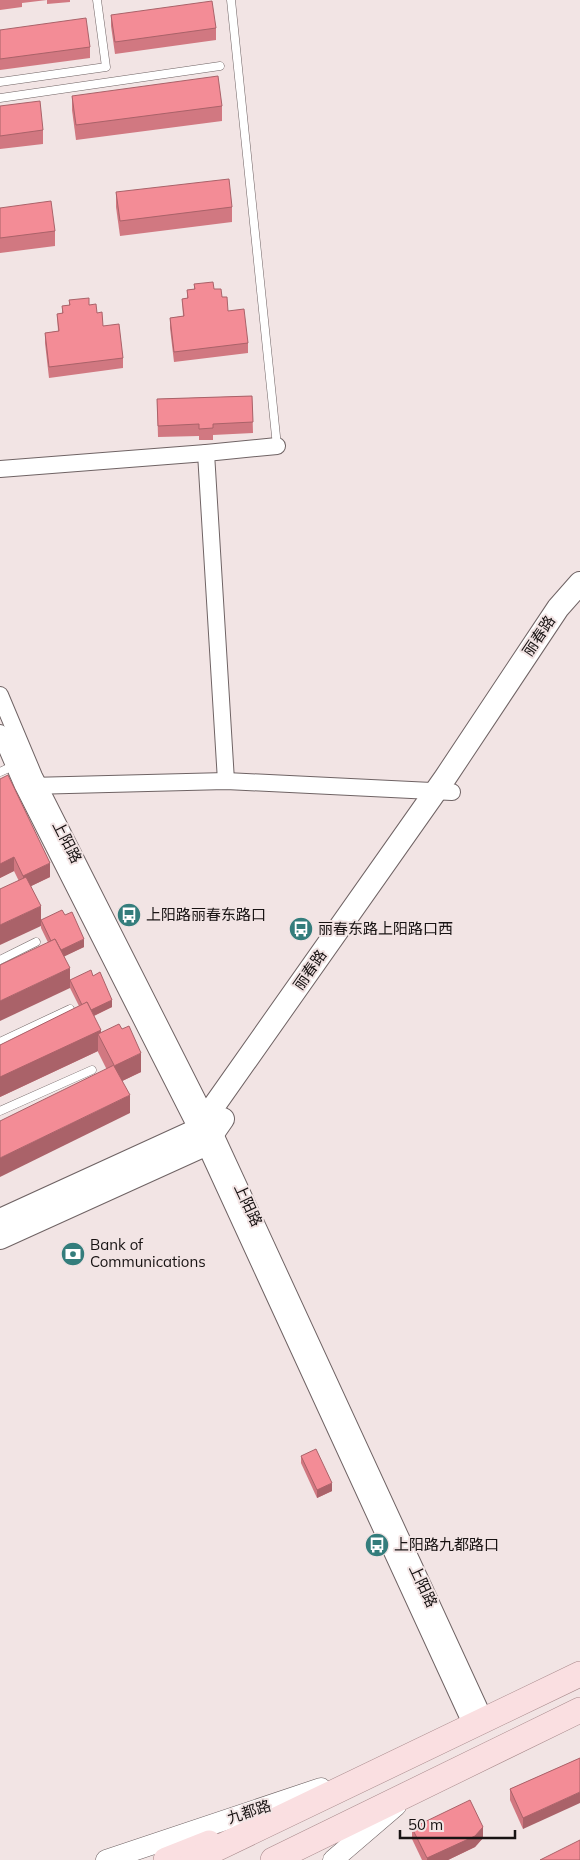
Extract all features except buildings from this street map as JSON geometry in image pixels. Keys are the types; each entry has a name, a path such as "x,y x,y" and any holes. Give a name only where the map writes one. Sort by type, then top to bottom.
{"main road":[{"name":"丽春路","path":"444,792 558,608 580,583"},
{"name":"丽春路","path":"206,1131 565,622 580,606"},
{"path":"0,1220 206,1131"},
{"path":"0,1238 206,1131"},
{"name":"九都路","path":"193,1860 580,1674"},
{"path":"273,1860 409,1796 580,1710"},
{"path":"301,1860 409,1796"},
{"path":"166,1860 318,1800"}],"street":[{"path":"0,468 276,446"},
{"path":"206,453 226,781"},
{"name":"上阳路","path":"0,695 31,786 206,1131 478,1723"},
{"name":"上阳路","path":"0,733 6,769 31,786"},
{"path":"31,786 226,781 444,792"},
{"name":"九都路","path":"106,1860 392,1765"},
{"path":"333,1860 409,1796"}],"lane":[{"path":"0,82 106,67 97,0"},
{"path":"231,0 276,446"},
{"path":"0,98 220,66"},
{"path":"0,960 36,942"},
{"path":"0,1042 70,1009"},
{"path":"0,1111 92,1070"}],"place":[{"name":"上阳路丽春东路口","path":"129,915"},
{"name":"丽春东路上阳路口西","path":"301,929"},
{"name":"Bank of Communications","path":"73,1254"},
{"name":"上阳路九都路口","path":"377,1545"}]}
